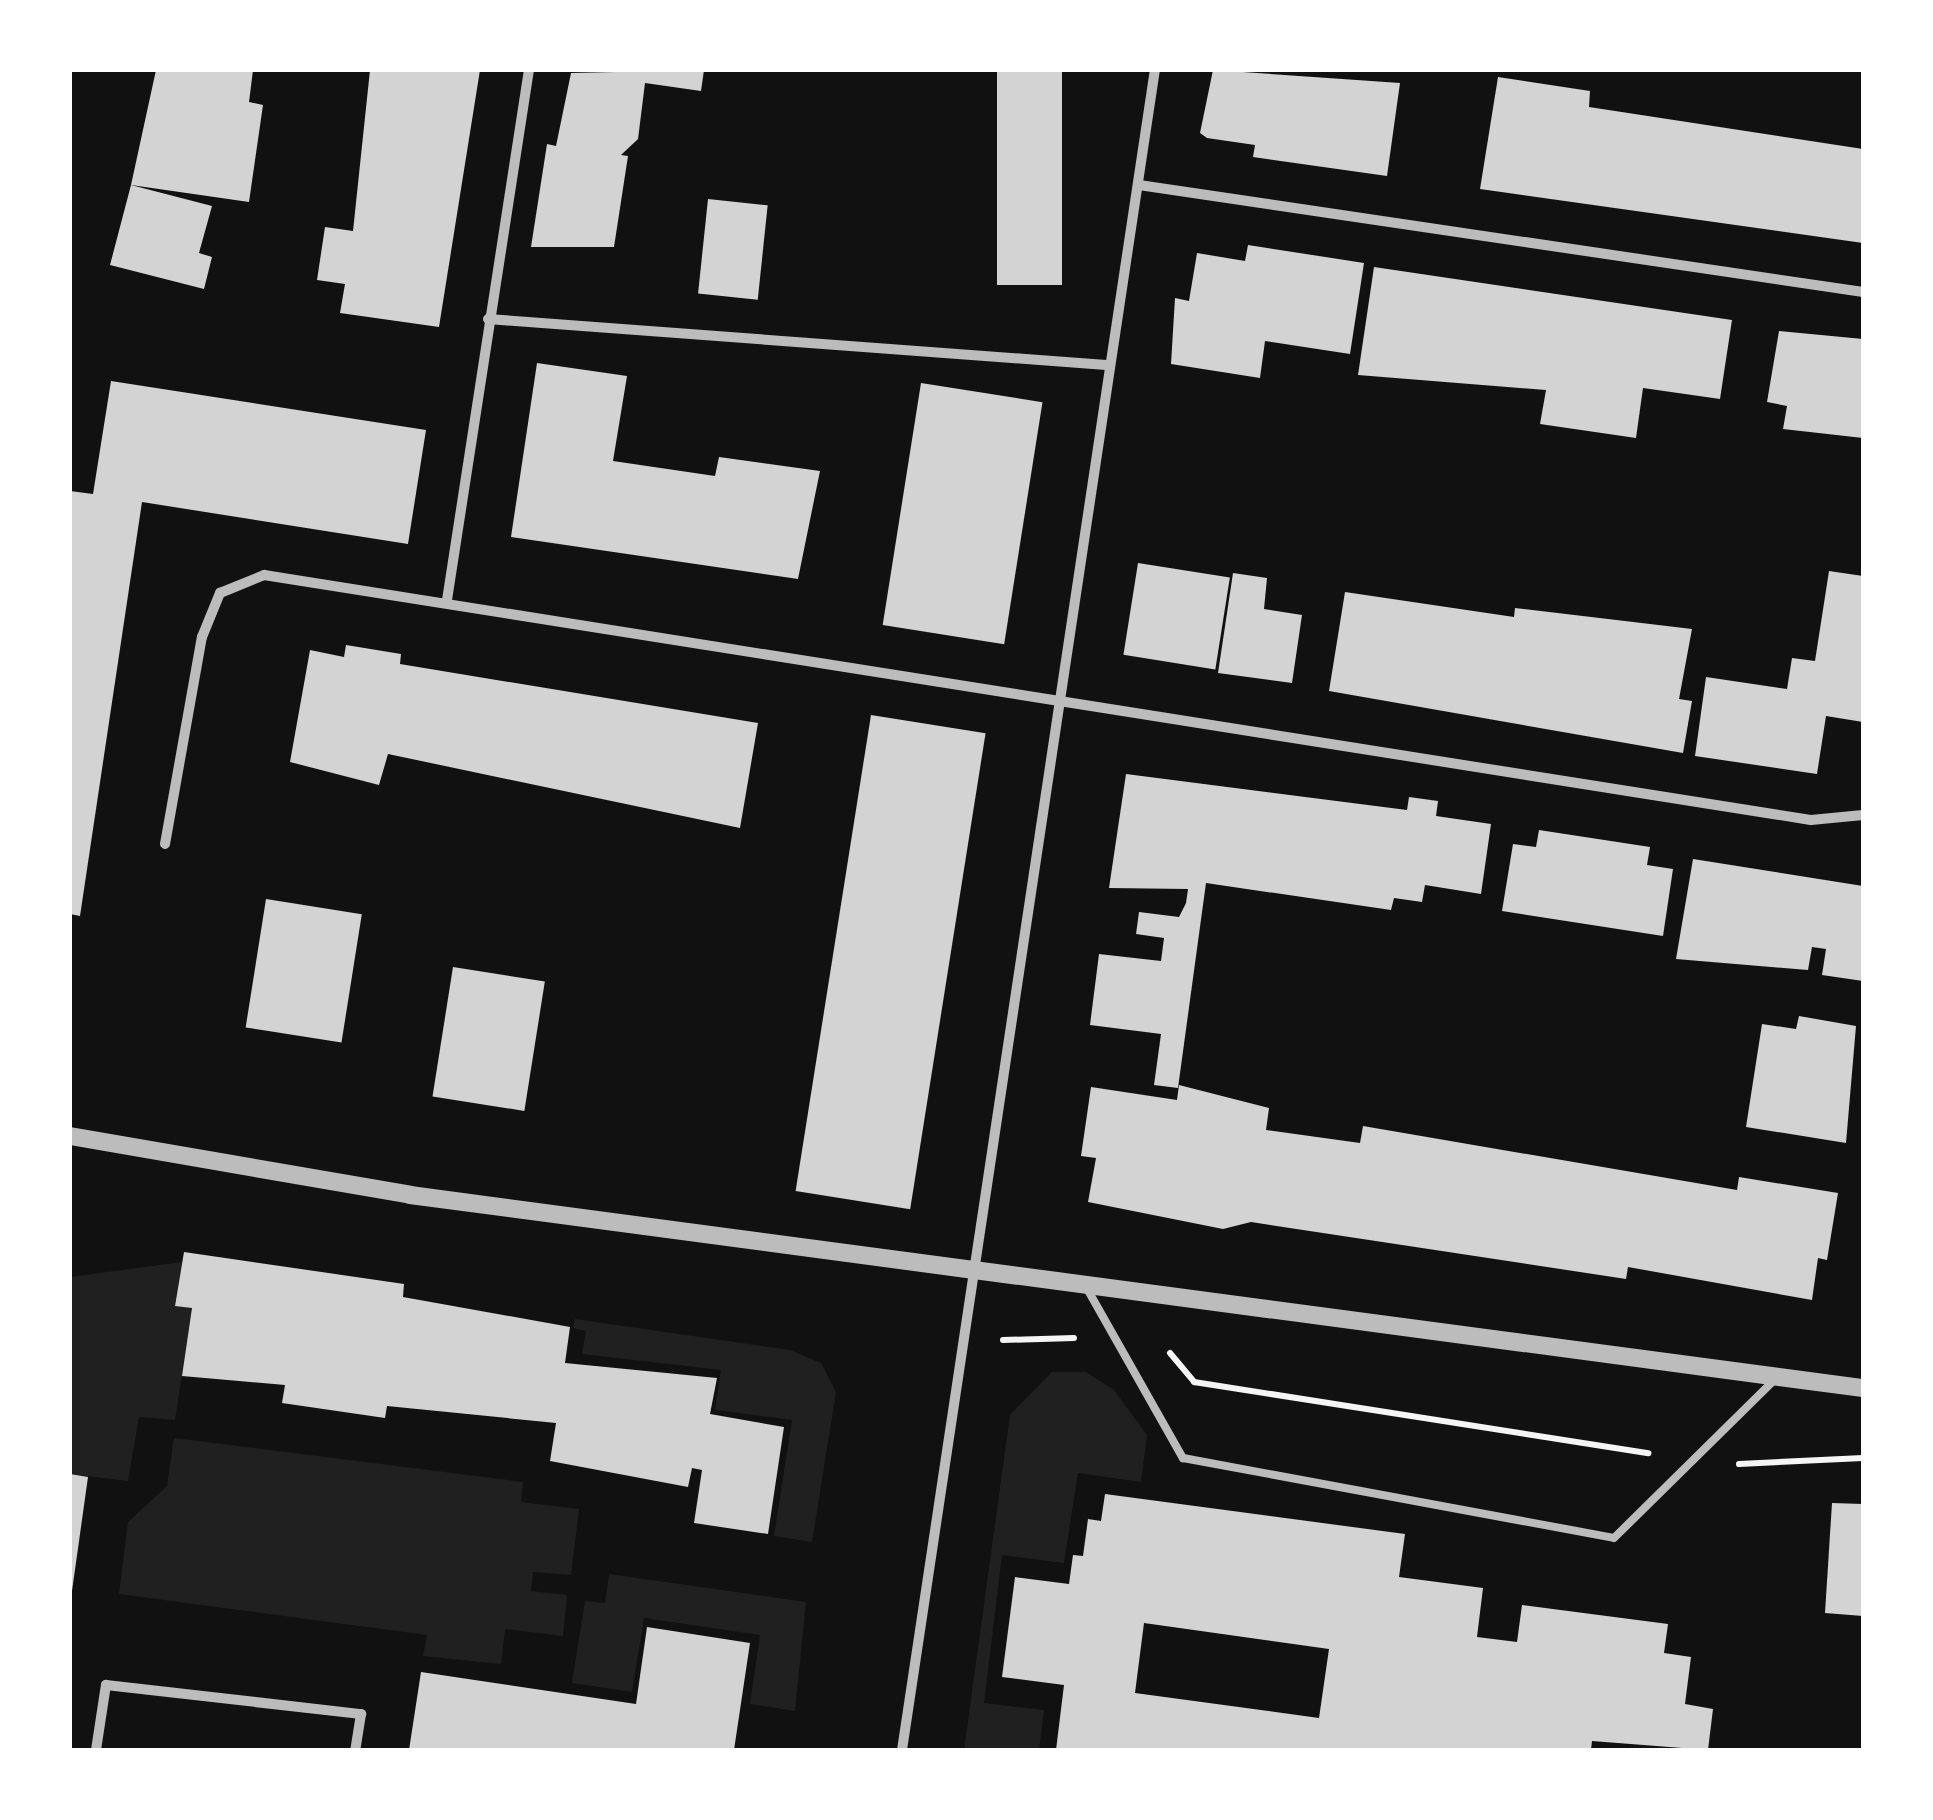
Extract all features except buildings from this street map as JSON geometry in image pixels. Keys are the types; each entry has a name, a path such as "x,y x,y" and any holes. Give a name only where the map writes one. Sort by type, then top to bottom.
{"street":[{"path":"447,600 529,70"},
{"path":"902,1750 977,1266 1106,365 1139,185 1155,70"},
{"path":"1139,185 1863,292"},
{"path":"488,319 1106,365"},
{"path":"165,844 202,638 220,593 264,575 447,600 1056,704 1811,820 1863,815"},
{"path":"70,1136 410,1195 977,1266 1775,1380 1863,1388"},
{"path":"96,1750 106,1684 361,1714 356,1750"}],"lane":[{"path":"1083,1281 1183,1458 1614,1538 1775,1380"}],"path":[{"path":"967,1333 1117,1344 1169,1352 1194,1382 1693,1461 1863,1458"}],"shaded area":[{"path":"182,1262 175,1305 192,1308 175,1420 139,1417 128,1481 70,1474 70,1277"},
{"path":"575,1319 790,1350 821,1363 836,1392 812,1542 774,1536 792,1420 715,1410 721,1370 582,1354 586,1331 573,1328"},
{"path":"1052,1372 1086,1372 1114,1390 1147,1435 1141,1482 1078,1473 1064,1563 1002,1555 984,1703 1044,1710 1039,1750 964,1750 1010,1415"},
{"path":"174,1438 523,1482 521,1502 579,1509 571,1575 533,1572 531,1591 567,1595 563,1636 505,1629 501,1664 423,1656 427,1635 119,1594 128,1522 167,1486"},
{"path":"609,1574 806,1602 795,1711 750,1704 760,1635 644,1618 632,1692 572,1683 585,1601 605,1603"}]}
